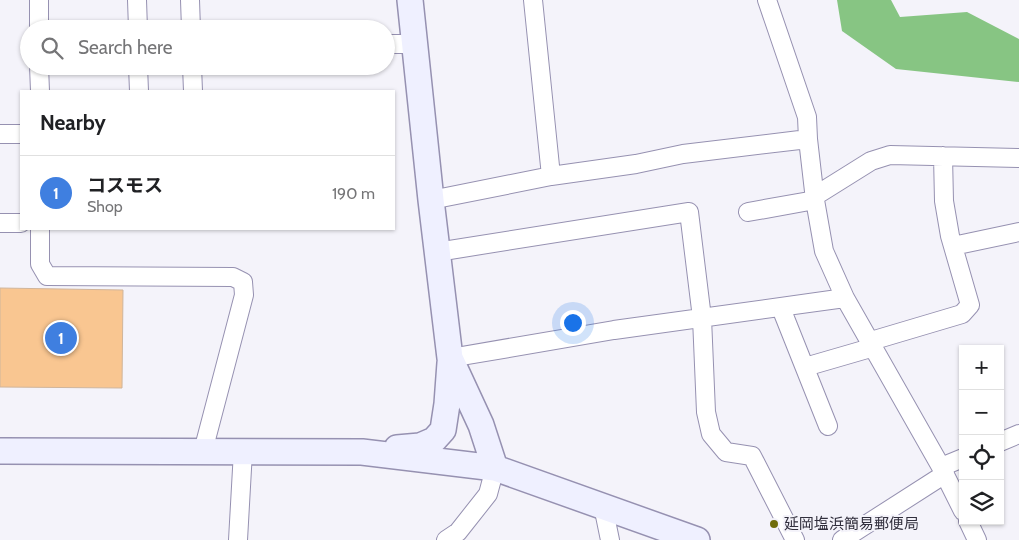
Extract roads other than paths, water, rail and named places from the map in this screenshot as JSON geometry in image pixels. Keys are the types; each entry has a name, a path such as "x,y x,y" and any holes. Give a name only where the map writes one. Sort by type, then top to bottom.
{"street":[{"path":"39,0 39,20"},
{"path":"137,0 138,20"},
{"path":"190,0 191,20"},
{"path":"362,452 420,446 434,440 443,430 445,420 450,358 410,0"},
{"path":"533,0 551,176"},
{"path":"766,0 807,117 815,198 824,251 846,298 943,470 959,503"},
{"path":"395,44 414,44"},
{"path":"40,75 40,90"},
{"path":"138,75 139,90"},
{"path":"192,75 193,90"},
{"path":"0,134 20,134"},
{"path":"431,200 551,176 636,164 683,154 808,139"},
{"path":"748,212 815,198 871,161 890,155 1019,158"},
{"path":"805,367 962,314 970,305 953,246 944,201 943,156"},
{"path":"437,252 689,212 702,318 706,412 710,434 726,452 752,456 795,540"},
{"path":"0,223 20,223"},
{"path":"40,230 40,264 47,276 233,277 243,282 244,295 203,451"},
{"path":"953,246 1019,232"},
{"path":"450,358 614,330 846,298"},
{"path":"781,308 828,426"},
{"path":"446,540 458,532 488,494 495,468 481,425 450,358"},
{"path":"1004,440 1019,434"},
{"path":"0,451 362,452 495,468 697,540"},
{"path":"238,540 243,451"},
{"path":"842,540 959,460"},
{"path":"603,506 610,540"},
{"path":"970,525 977,540"}],"place":[{"name":"コスモス","path":"61,338"},
{"name":"延岡塩浜簡易郵便局","path":"774,524"}]}
